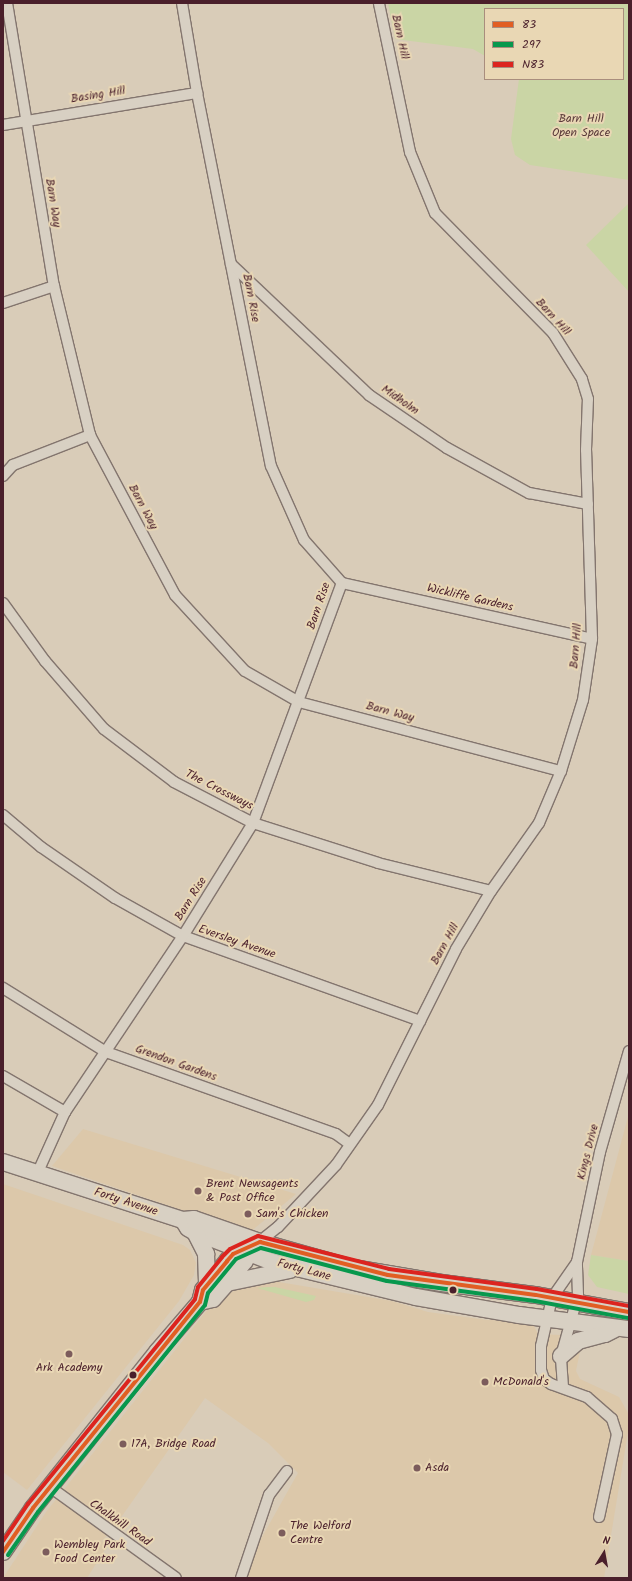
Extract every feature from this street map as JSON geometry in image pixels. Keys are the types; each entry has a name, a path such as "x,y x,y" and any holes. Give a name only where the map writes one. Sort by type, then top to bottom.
{"main road":[{"name":"Forty Avenue","path":"3,1162 182,1220 188,1228 195,1232 244,1252"},
{"path":"182,1220 194,1219 260,1242 388,1275 552,1298 629,1312"},
{"path":"195,1232 206,1254 207,1285"},
{"path":"3,1552 50,1487 157,1352 200,1302 207,1285 233,1254 244,1252 245,1261 227,1282 212,1299 200,1302"},
{"name":"Forty Lane","path":"244,1252 366,1286 570,1322 624,1328"},
{"path":"227,1282 271,1272 301,1269"},
{"path":"561,1356 578,1341 624,1328"}],"street":[{"name":"Barn Way","path":"7,3 54,286 90,435 175,596 245,671 299,702 561,771"},
{"name":"Barn Rise","path":"37,1174 65,1112 182,936 253,823 342,583 304,540 271,466 197,93 182,3"},
{"name":"Barn Hill","path":"244,1252 260,1242 278,1227 336,1164 378,1105 456,949 491,891 539,823 561,771 583,700 592,639 586,450 588,399 582,379 553,333 435,213 410,152 379,3"},
{"name":"Basing Hill","path":"3,125 197,93"},
{"name":"Midholm","path":"231,264 369,395 447,448 529,493 588,504"},
{"path":"3,303 54,286"},
{"path":"3,476 13,465 90,435"},
{"name":"Wickliffe Gardens","path":"342,583 592,639"},
{"name":"The Crossways","path":"3,603 45,661 104,729 174,782 253,823 378,863 491,891"},
{"name":"Eversley Avenue","path":"3,815 41,847 115,898 182,936 420,1021"},
{"name":"Grendon Gardens","path":"3,988 106,1052 336,1134 350,1144"},
{"name":"Kings Drive","path":"577,1262 600,1152 629,1051"},
{"path":"3,1076 65,1112"},
{"path":"577,1262 552,1298 546,1318 541,1346 542,1374 551,1384 563,1387 587,1397 612,1419 617,1434 599,1517"},
{"path":"563,1387 561,1356 579,1288 577,1262"},
{"path":"241,1578 269,1495 287,1471"},
{"name":"Chalkhill Road","path":"50,1487 176,1578"}],"shaded area":[{"path":"629,1113 629,1261 591,1255"},
{"path":"83,1129 296,1194 249,1233 52,1166"},
{"name":"Ark Academy","path":"3,1184 183,1245 190,1250 196,1263 194,1275 179,1301 27,1490 3,1472"},
{"path":"267,1280 392,1301 428,1312 487,1320 524,1321 534,1326 538,1334 583,1336 576,1371 580,1379 619,1397 628,1413 629,1426 604,1578 239,1578 298,1473 268,1443 205,1398 115,1526 102,1541 108,1545 87,1578 3,1578 46,1512 208,1309 221,1298 247,1283"}],"green space":[{"name":"Barn Hill Open Space","path":"388,3 629,3 629,180 530,165 515,155 511,139 519,80 624,80 624,8 484,8 484,55 473,49 395,39"},
{"path":"629,203 629,292 586,245"},
{"path":"591,1255 629,1261 629,1294 597,1287 588,1275"},
{"path":"275,1287 316,1296 314,1300 306,1302 257,1288"}],"transit line":[{"name":"N83","path":"3,1541 28,1504 195,1299 198,1287 222,1257 230,1249 258,1236 389,1269 537,1289 629,1306"},
{"name":"83","path":"3,1552 33,1508 200,1302 203,1290 227,1261 233,1254 260,1242 388,1275 536,1295 629,1312"},
{"name":"297","path":"8,1555 38,1512 205,1305 208,1293 236,1259 261,1248 387,1281 535,1301 628,1318"}],"place":[{"name":"Brent Newsagents & Post Office","path":"198,1191"},
{"name":"Sam's Chicken","path":"248,1214"},
{"name":"Ark Academy","path":"69,1354"},
{"name":"McDonald's","path":"485,1382"},
{"name":"17A, Bridge Road","path":"123,1444"},
{"name":"Asda","path":"417,1468"},
{"name":"The Welford Centre","path":"282,1533"},
{"name":"Wembley Park Food Center","path":"46,1552"}]}
